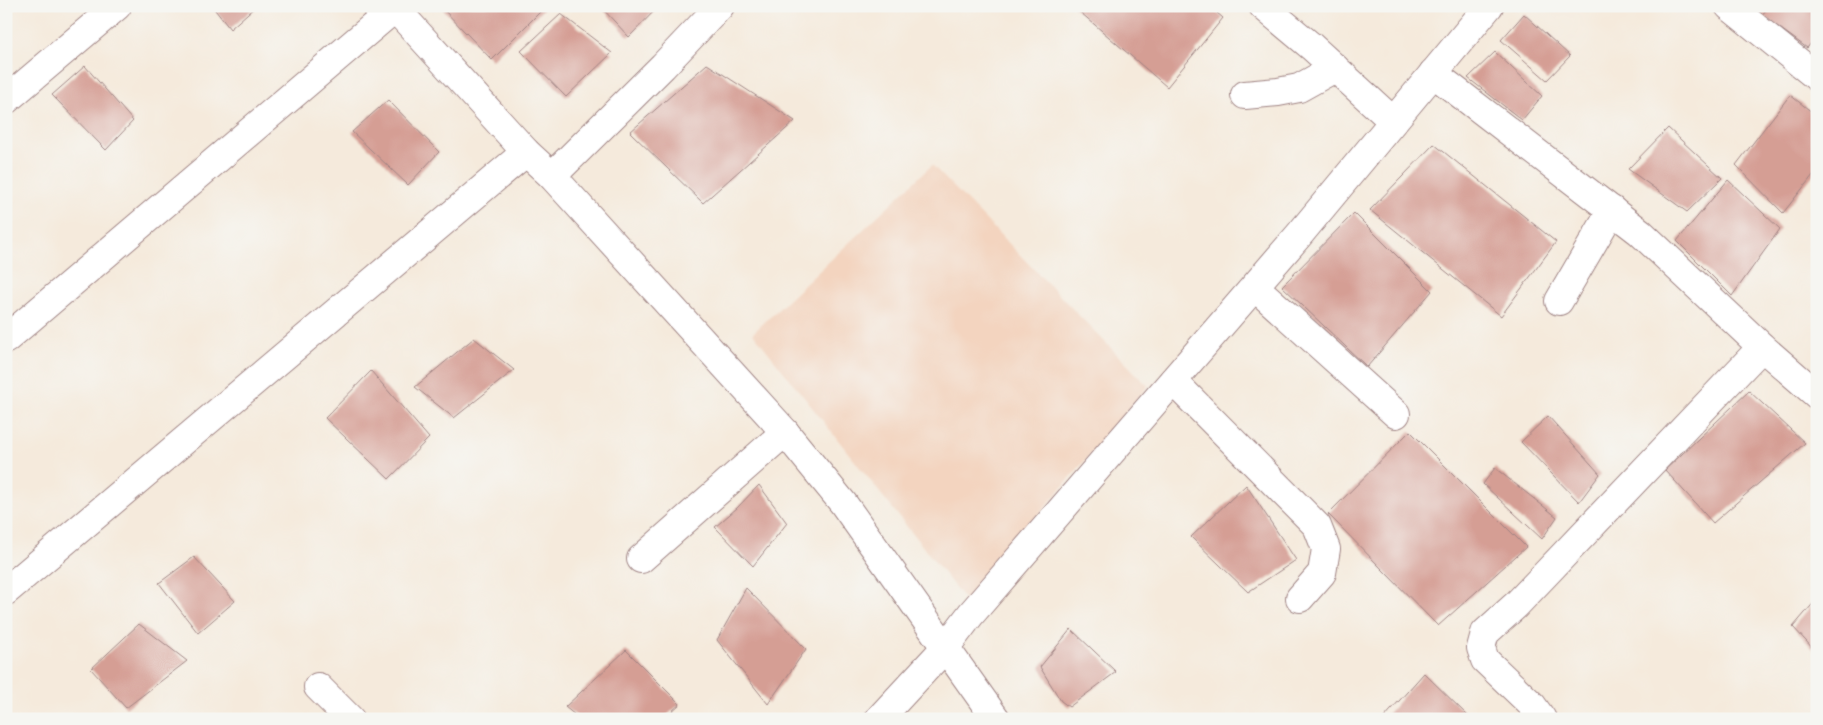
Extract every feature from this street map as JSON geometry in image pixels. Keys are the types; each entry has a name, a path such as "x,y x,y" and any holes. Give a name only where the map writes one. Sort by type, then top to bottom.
{"street":[{"path":"6,100 117,6"},
{"path":"552,176 663,66 720,6"},
{"path":"1263,6 1393,121"},
{"path":"879,719 945,648 971,614 1255,287 1489,6"},
{"path":"1729,6 1817,77"},
{"path":"6,339 394,7 526,152 552,176 785,432 843,503 996,719"},
{"path":"1245,95 1299,88 1335,68"},
{"path":"1433,72 1640,232 1762,347 1817,395"},
{"path":"6,591 526,152"},
{"path":"1559,301 1612,210"},
{"path":"1255,287 1396,414"},
{"path":"1542,719 1532,705 1485,660 1480,648 1486,633 1516,605 1762,347"},
{"path":"1172,381 1316,526 1326,549 1322,573 1300,598"},
{"path":"641,559 785,432"},
{"path":"318,687 350,719"}],"shaded area":[{"path":"932,165 1148,386 966,601 753,333"}],"building":[{"path":"212,6 256,6 230,29"},
{"path":"440,6 546,6 492,60"},
{"path":"600,6 659,6 629,37"},
{"path":"1073,6 1209,6 1223,18 1167,87"},
{"path":"1769,6 1817,6 1817,36 1807,48 1762,15"},
{"path":"561,14 612,53 566,97 521,51"},
{"path":"1524,14 1570,56 1547,80 1501,40"},
{"path":"1495,52 1542,96 1522,120 1468,78"},
{"path":"707,64 795,121 703,203 630,132"},
{"path":"85,66 133,121 106,150 52,95"},
{"path":"1790,95 1817,116 1817,170 1783,213 1736,165"},
{"path":"388,100 439,152 408,185 352,132"},
{"path":"1668,128 1722,178 1687,212 1628,169"},
{"path":"1434,144 1556,242 1501,316 1370,210"},
{"path":"1728,180 1780,229 1732,296 1677,241"},
{"path":"1354,213 1432,291 1367,367 1282,286"},
{"path":"474,338 514,370 454,418 415,387"},
{"path":"371,371 429,438 389,479 325,418"},
{"path":"1749,391 1805,443 1713,523 1665,470"},
{"path":"1548,416 1600,474 1579,502 1521,442"},
{"path":"1410,431 1526,547 1438,626 1328,514"},
{"path":"1495,468 1557,517 1542,539 1483,484"},
{"path":"759,485 787,523 753,566 715,527"},
{"path":"1246,485 1296,560 1248,592 1191,537"},
{"path":"194,557 235,601 198,633 159,583"},
{"path":"746,588 806,649 768,704 717,640"},
{"path":"1817,599 1817,653 1793,627"},
{"path":"139,624 187,661 126,708 91,669"},
{"path":"1071,629 1116,672 1069,707 1061,701 1040,667"},
{"path":"626,650 680,704 663,719 580,719 565,707"},
{"path":"1424,673 1471,719 1383,719"}]}
